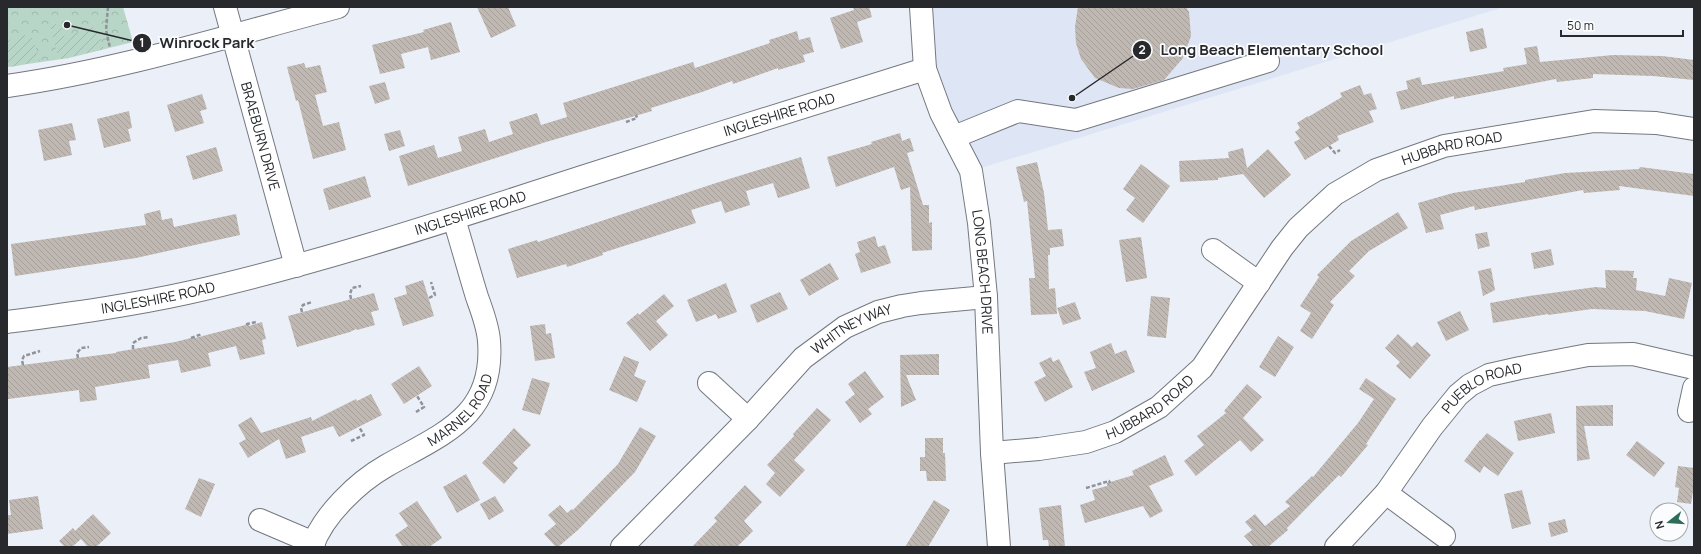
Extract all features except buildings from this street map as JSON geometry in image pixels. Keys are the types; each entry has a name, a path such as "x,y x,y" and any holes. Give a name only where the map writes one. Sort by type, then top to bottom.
{"street":[{"name":"BRAEBURN DRIVE","path":"225,7 296,266"},
{"path":"7,86 54,80 103,70 338,7"},
{"name":"LONG BEACH DRIVE","path":"921,7 925,69 941,113 971,171 979,223 986,297 992,452 999,547"},
{"path":"954,137 1018,112 1076,120 1268,61"},
{"name":"INGLESHIRE ROAD","path":"7,322 89,311 184,294 296,266 454,219 640,158 925,69"},
{"name":"HUBBARD ROAD","path":"992,452 1039,449 1086,442 1115,432 1159,407 1202,368 1294,233 1335,194 1376,170 1444,146 1594,121 1656,123 1694,129"},
{"name":"MARNEL ROAD","path":"313,545 328,519 359,485 386,466 434,441 450,430 469,412 482,393 489,367 488,330 454,219"},
{"path":"1213,250 1259,283"},
{"name":"WHITNEY WAY","path":"622,547 748,419 803,358 845,327 878,312 902,306 986,297"},
{"name":"PUEBLO ROAD","path":"1336,547 1386,493 1432,427 1458,395 1470,385 1489,375 1588,355 1615,354 1633,354 1650,357 1694,368"},
{"path":"709,383 748,419"},
{"path":"1689,411 1694,388"},
{"path":"1386,493 1444,536"},
{"path":"260,520 313,545"}],"path":[{"path":"108,7 106,30 110,50"},
{"path":"626,122 637,118 636,116"},
{"path":"1329,146 1335,153 1340,150"},
{"path":"428,298 435,295 431,282"},
{"path":"351,299 350,294 352,288 361,286"},
{"path":"302,312 302,305 312,302"},
{"path":"247,325 256,322"},
{"path":"191,338 202,334"},
{"path":"133,349 133,343 141,338 150,337"},
{"path":"78,358 77,353 81,348 89,346"},
{"path":"23,365 22,360 24,356 40,351"},
{"path":"416,396 424,407 416,412"},
{"path":"351,441 364,435 359,427"},
{"path":"1086,488 1109,481 1110,482"}],"shaded area":[{"path":"921,7 1504,7 971,171 941,113"}],"green space":[{"path":"7,7 123,7 133,42 69,58 7,67"},
{"path":"56,24 60,25 65,37 96,26 104,49 61,59 58,57 51,30 51,27"},
{"path":"25,35 31,36 33,39 40,61 11,67 6,53 8,42 13,38"}],"place":[{"name":"Winrock Park","path":"67,25"},
{"name":"Long Beach Elementary School","path":"1072,98"}]}
